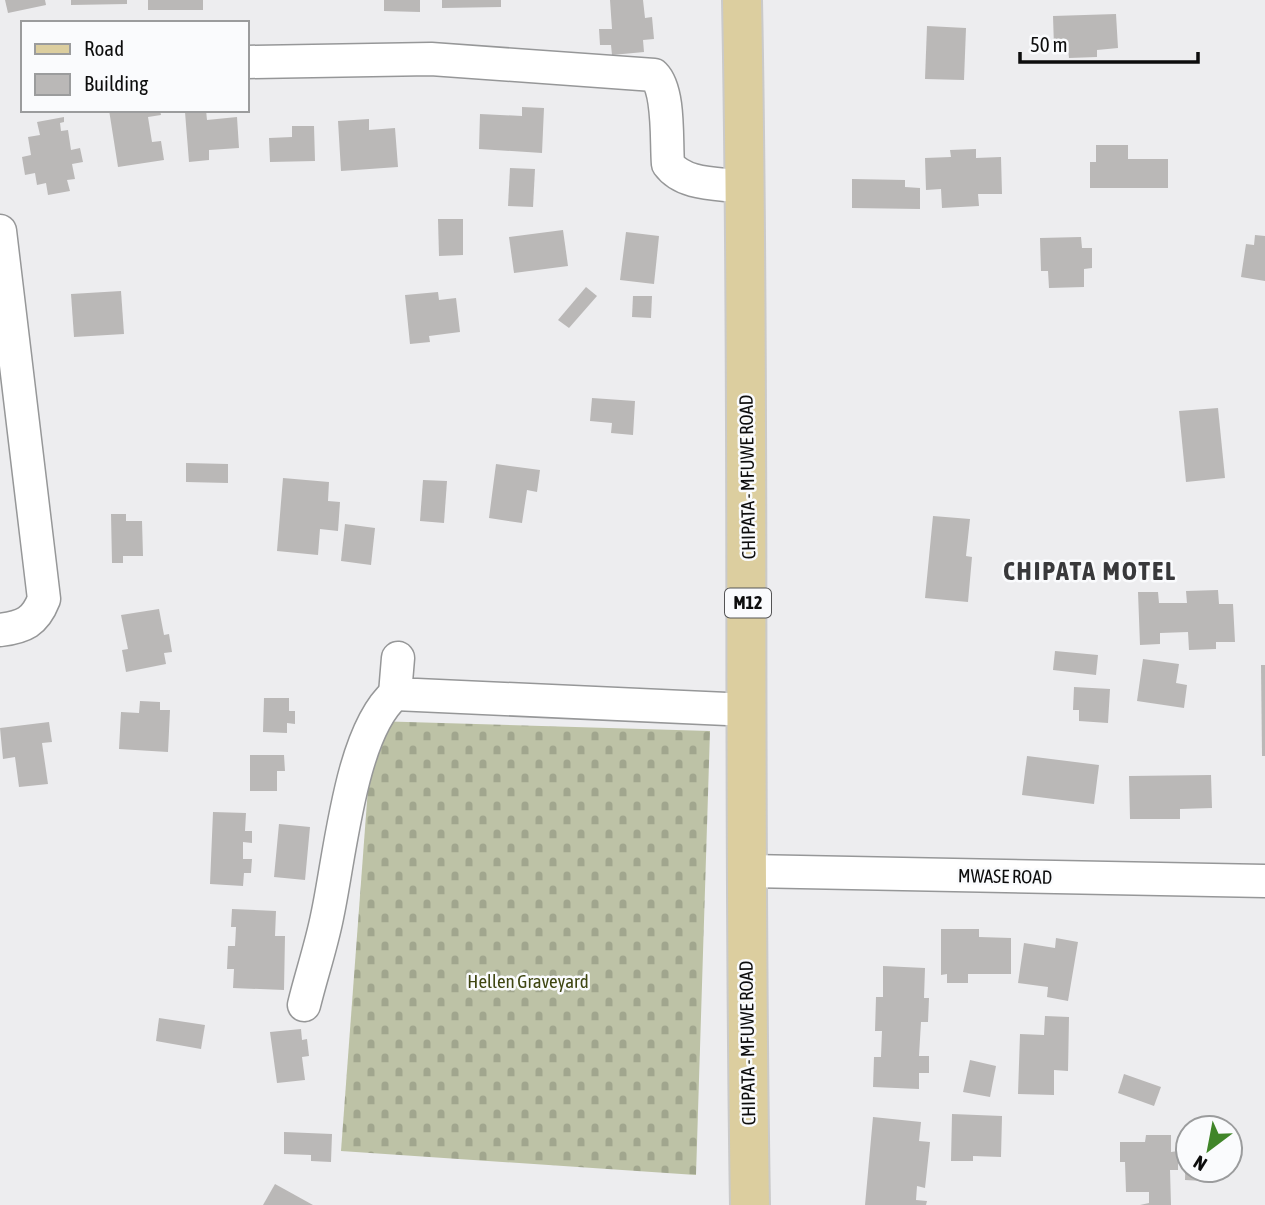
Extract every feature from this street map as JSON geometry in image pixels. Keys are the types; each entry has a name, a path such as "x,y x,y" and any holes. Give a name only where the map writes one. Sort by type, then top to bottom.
{"main road":[{"name":"CHIPATA - MFUWE ROAD","path":"742,0 749,710 745,871 750,1205"}],"street":[{"path":"248,62 431,59 653,75 660,81 663,94 668,164 673,172 684,179 744,187"},
{"path":"0,231 44,599 38,615 23,627 0,630"},
{"path":"395,694 398,657"},
{"path":"304,1005 327,919 358,763 373,721 382,705 395,694 749,710"},
{"name":"MWASE ROAD","path":"745,871 1265,881"}],"green space":[{"name":"Hellen Graveyard","path":"373,721 710,731 696,1175 341,1151"}],"building":[{"path":"5,0 45,0 46,5 8,13"},
{"path":"71,0 127,0 127,4 71,5"},
{"path":"148,0 203,0 203,10 148,10"},
{"path":"384,0 420,0 420,12 384,11"},
{"path":"442,0 501,0 501,7 442,8"},
{"path":"610,0 643,0 645,18 652,17 654,39 643,40 644,52 612,55 611,45 600,45 599,29 612,29"},
{"path":"1116,14 1118,48 1097,50 1097,57 1069,58 1068,47 1054,47 1053,16"},
{"path":"927,26 966,28 964,80 925,79"},
{"path":"522,107 544,108 542,153 479,149 480,114 522,116"},
{"path":"109,112 160,112 161,115 148,117 152,142 161,141 164,160 118,167"},
{"path":"185,112 206,112 207,120 237,117 239,148 209,150 209,160 189,162"},
{"path":"64,117 64,122 60,123 61,131 68,130 71,150 80,148 83,162 72,164 75,179 67,180 70,191 48,195 46,183 37,185 35,173 25,175 22,157 31,155 28,137 40,135 37,122"},
{"path":"369,119 369,130 395,128 398,167 341,171 338,121"},
{"path":"292,126 314,126 315,161 270,162 269,138 292,137"},
{"path":"1096,145 1128,145 1128,159 1168,159 1168,188 1090,188 1090,162 1096,162"},
{"path":"976,149 976,158 1001,157 1002,194 978,194 979,206 942,208 941,189 926,190 925,158 951,157 950,150"},
{"path":"510,168 535,169 533,207 508,206"},
{"path":"852,179 905,180 905,187 920,188 920,209 852,208"},
{"path":"438,219 463,219 463,255 439,256"},
{"path":"563,230 568,266 514,273 509,237"},
{"path":"626,232 659,236 654,284 620,280"},
{"path":"1255,235 1265,236 1265,281 1241,277 1246,244 1254,245"},
{"path":"1081,237 1082,248 1092,248 1092,268 1084,269 1084,287 1049,288 1048,271 1041,271 1040,238"},
{"path":"586,287 597,296 569,328 558,320"},
{"path":"121,291 124,334 74,337 71,294"},
{"path":"438,292 439,300 456,298 460,332 429,336 430,342 410,344 405,295"},
{"path":"633,296 652,296 651,318 632,317"},
{"path":"592,398 635,401 633,435 611,433 612,423 590,421"},
{"path":"1218,408 1225,478 1186,482 1179,411"},
{"path":"186,463 228,464 228,483 186,482"},
{"path":"496,464 540,470 537,492 527,490 522,523 489,518"},
{"path":"283,478 329,482 328,501 340,502 338,531 320,529 318,555 277,551"},
{"path":"423,480 447,481 444,523 420,521"},
{"path":"111,514 126,514 126,521 142,521 143,556 123,556 123,563 112,563"},
{"path":"933,516 970,519 966,556 972,557 968,602 925,598"},
{"path":"345,524 375,528 371,565 341,561"},
{"path":"1218,590 1219,604 1233,604 1235,642 1216,642 1216,649 1189,650 1188,632 1160,633 1160,644 1140,645 1138,592 1158,592 1159,603 1187,603 1186,591"},
{"path":"159,609 164,635 169,634 172,652 164,653 166,664 126,672 122,650 128,649 121,615"},
{"path":"1055,651 1098,655 1096,675 1053,670"},
{"path":"1143,659 1179,664 1176,683 1187,685 1184,708 1137,701"},
{"path":"1261,665 1265,665 1265,756 1262,756"},
{"path":"1074,687 1110,689 1108,723 1079,721 1079,710 1073,710"},
{"path":"264,698 289,698 289,711 295,711 295,724 287,723 287,733 263,732"},
{"path":"140,701 160,702 160,710 170,710 168,752 119,749 121,712 139,713"},
{"path":"49,722 52,742 42,743 48,784 19,787 15,757 3,759 0,728"},
{"path":"250,755 284,755 285,771 277,771 277,791 250,791"},
{"path":"1027,756 1099,765 1094,804 1022,795"},
{"path":"1211,775 1212,808 1180,809 1180,819 1130,819 1129,776"},
{"path":"213,812 246,813 245,831 252,831 252,843 243,842 243,859 252,859 251,873 244,873 243,886 210,884"},
{"path":"279,824 310,827 305,880 274,877"},
{"path":"232,909 276,911 275,936 285,936 284,990 233,988 234,969 227,969 228,946 235,946 236,927 231,927"},
{"path":"941,929 979,929 979,937 1011,938 1011,974 968,974 968,983 947,983 947,974 941,975"},
{"path":"1056,938 1078,942 1068,1001 1047,997 1048,987 1018,983 1024,943 1055,948"},
{"path":"883,966 925,968 924,998 929,998 928,1022 921,1022 919,1056 929,1056 929,1073 919,1073 919,1089 873,1087 874,1057 881,1057 882,1031 875,1031 876,997 883,997"},
{"path":"1045,1016 1069,1017 1068,1071 1054,1070 1054,1095 1018,1094 1020,1034 1044,1035"},
{"path":"159,1018 205,1025 201,1049 156,1041"},
{"path":"301,1029 302,1040 307,1039 309,1056 302,1057 305,1080 277,1083 270,1032"},
{"path":"970,1060 996,1066 990,1097 963,1092"},
{"path":"1124,1074 1161,1087 1154,1106 1118,1093"},
{"path":"952,1114 1002,1116 1001,1157 973,1156 973,1161 951,1161"},
{"path":"873,1117 921,1122 919,1141 930,1142 925,1188 917,1186 916,1200 927,1201 926,1205 865,1205"},
{"path":"284,1132 332,1134 331,1162 311,1161 311,1155 284,1154"},
{"path":"1146,1135 1171,1135 1174,1170 1170,1170 1171,1205 1140,1205 1149,1203 1149,1192 1126,1192 1125,1162 1120,1162 1120,1142 1145,1142"},
{"path":"275,1184 313,1205 263,1205"}],"district":[{"name":"CHIPATA MOTEL","path":"1090,571"}]}
